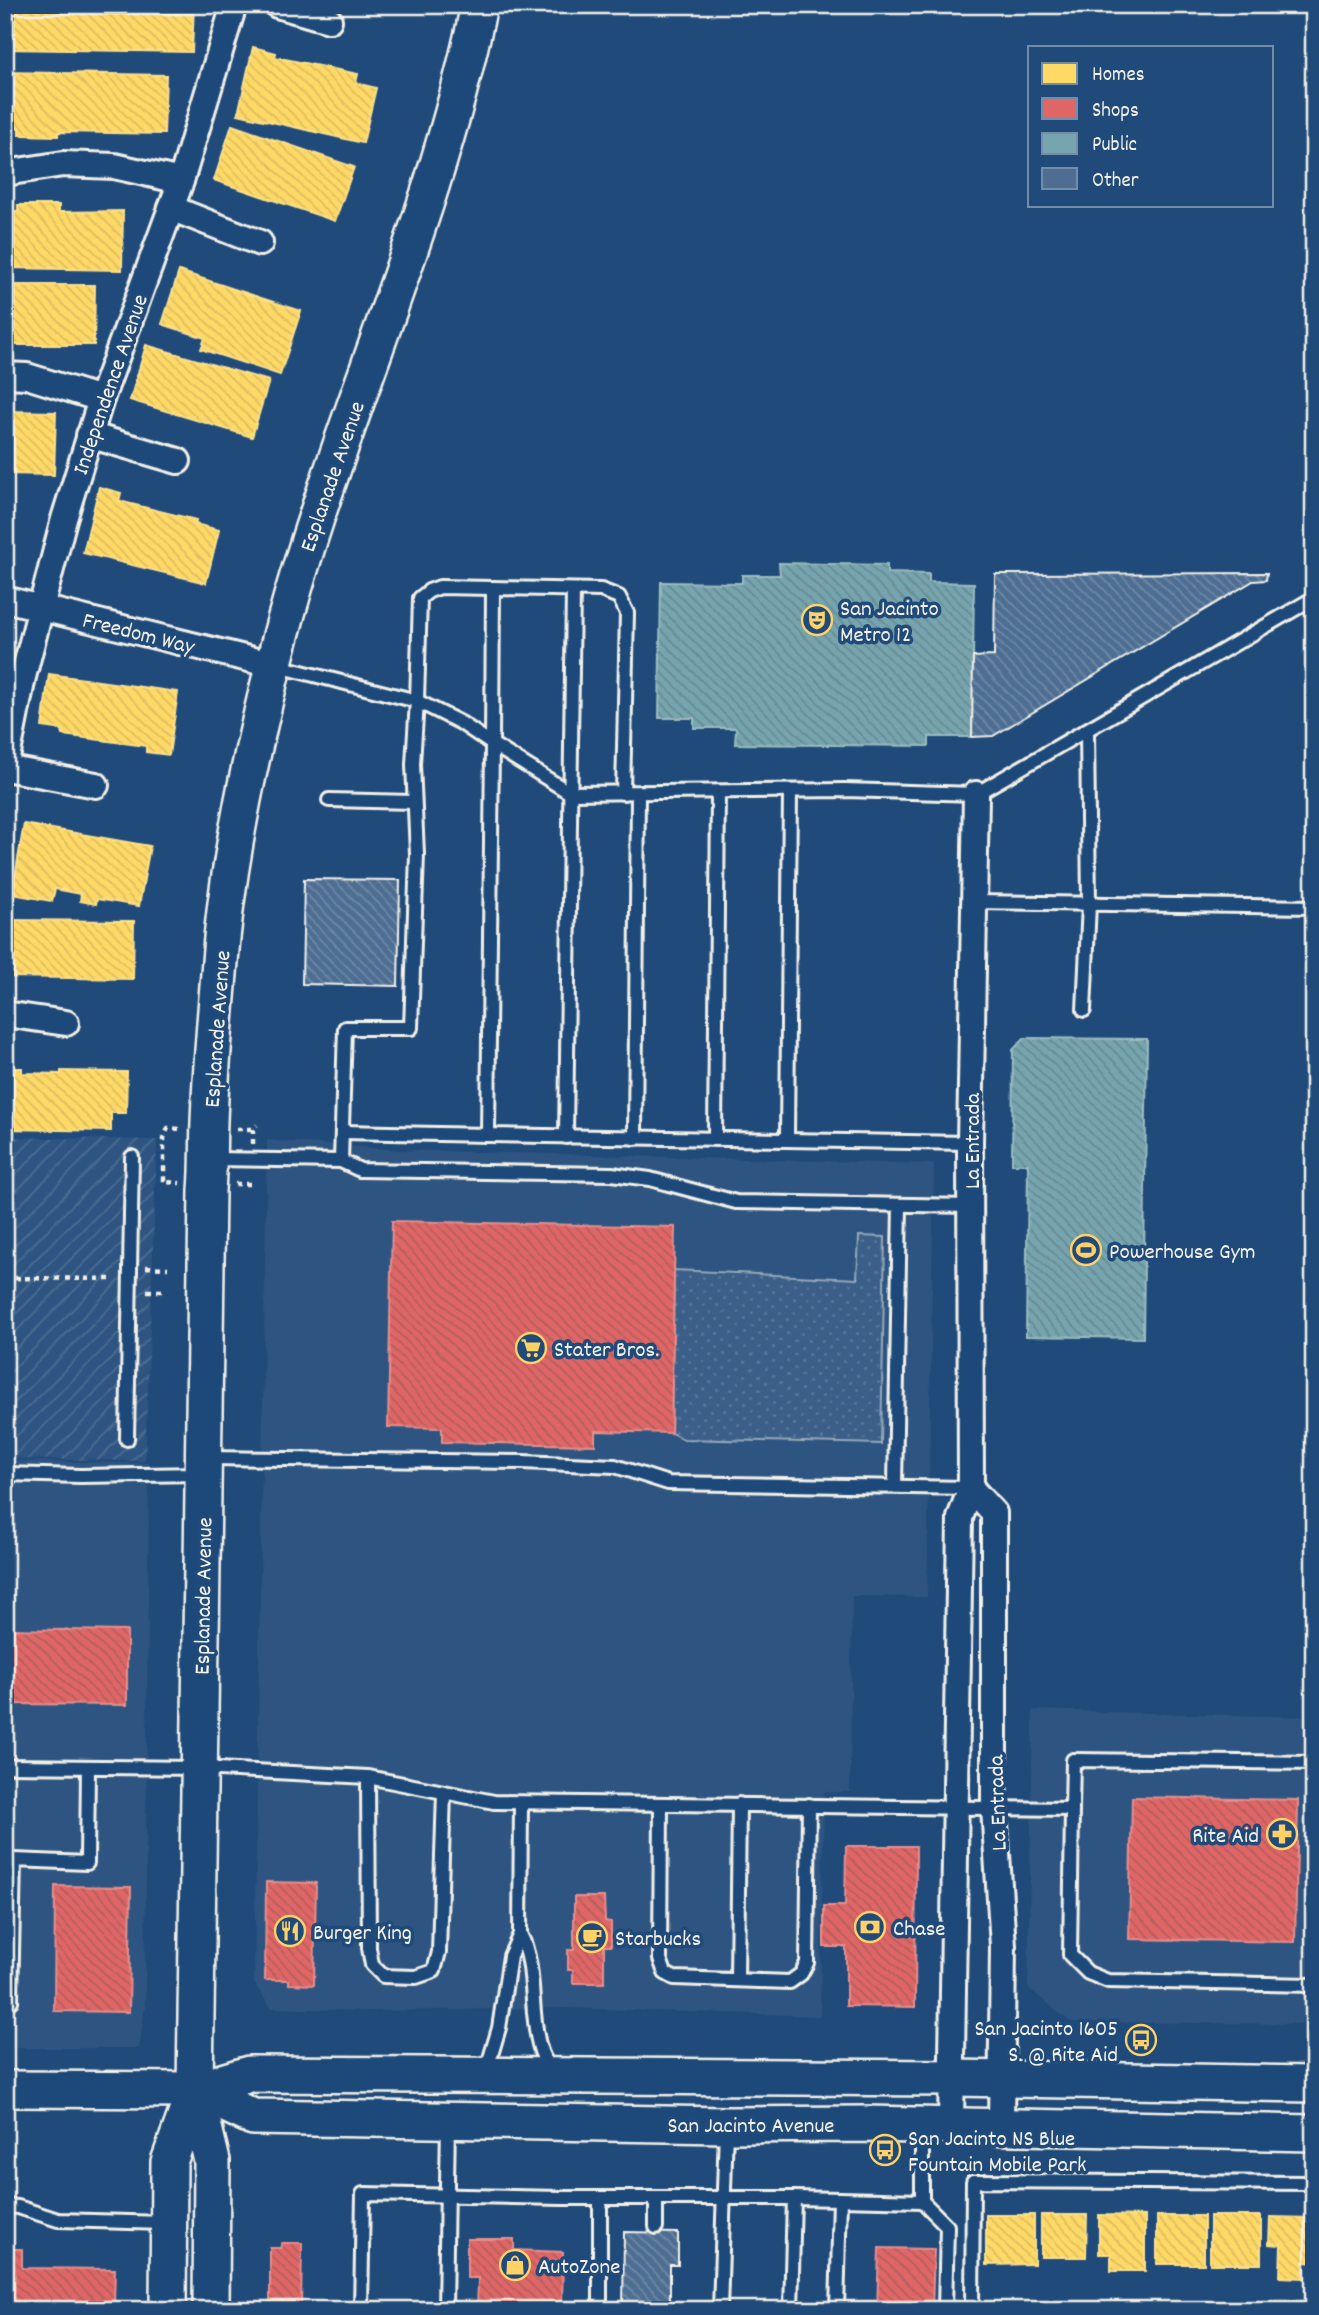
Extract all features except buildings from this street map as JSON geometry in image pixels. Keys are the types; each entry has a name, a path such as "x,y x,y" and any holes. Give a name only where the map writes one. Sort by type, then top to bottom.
{"main road":[{"name":"Esplanade Avenue","path":"211,2310 212,2161 195,2090 208,1159 223,935 242,805 273,665 310,536 415,237 449,127 480,5"},
{"name":"San Jacinto Avenue","path":"5,2089 195,2090 249,2074 952,2077 1314,2084"},
{"name":"Esplanade Avenue","path":"168,2310 169,2162 195,2090"},
{"name":"San Jacinto Avenue","path":"195,2090 253,2117 1314,2133"}],"street":[{"name":"Independence Avenue","path":"5,768 23,677 89,435 181,181 234,5"},
{"path":"277,5 328,20"},
{"path":"5,173 63,164 114,166 181,181"},
{"path":"171,208 260,243"},
{"path":"5,375 27,376 101,399"},
{"path":"89,435 178,461"},
{"name":"Freedom Way","path":"5,599 273,665"},
{"path":"5,768 96,785"},
{"name":"La Entrada","path":"936,2126 952,2077 960,1518 971,1488 970,1143 976,794"},
{"path":"5,1014 66,1023"},
{"name":"La Entrada","path":"971,1488 994,1513 994,1808 1003,1946 1001,2127"}],"lane":[{"path":"341,1161 345,1028 411,1028 417,854 413,764 418,701 420,598 440,587 601,590 619,597 627,613 623,793"},
{"path":"488,1135 494,588"},
{"path":"566,1137 573,590"},
{"path":"273,665 418,701 461,723 570,793 845,790 976,794 1314,598"},
{"path":"1084,1010 1089,904 1087,730"},
{"path":"787,1140 790,791"},
{"path":"715,1139 718,792"},
{"path":"635,1138 638,793"},
{"path":"329,800 414,802"},
{"path":"974,902 1314,907"},
{"path":"342,1132 970,1143"},
{"path":"127,1439 132,1157"},
{"path":"208,1159 341,1161 359,1170 612,1174 650,1179 736,1202 970,1206"},
{"path":"895,1486 900,1205"},
{"path":"5,1474 81,1476 203,1466 602,1465 615,1466 668,1483 971,1488"},
{"path":"1314,1763 1073,1760 1070,1955 1088,1973 1108,1981 1314,1985"},
{"path":"5,1766 200,1768 369,1777 494,1802 1072,1809"},
{"path":"5,2000 11,2001 14,1860 87,1863 88,1767"},
{"path":"369,1777 369,1948 372,1965 383,1976 416,1977 434,1971 439,1952 444,1792"},
{"path":"485,2076 499,2028 510,1956 520,1934 521,1803"},
{"path":"661,1804 660,1959 666,1973 674,1979 790,1982 801,1974 807,1963 809,1805"},
{"path":"737,1980 740,1804"},
{"path":"520,1934 528,1964 540,2051 554,2076"},
{"path":"445,2310 448,2121"},
{"path":"720,2310 726,2125"},
{"path":"922,2201 936,2126"},
{"path":"972,2310 972,2180 1314,2183"},
{"path":"361,2310 363,2194 922,2201 947,2226 945,2310"},
{"path":"600,2197 600,2310"},
{"path":"656,2198 656,2227"},
{"path":"791,2310 794,2198"},
{"path":"837,2310 840,2199"},
{"path":"5,2206 18,2207 58,2220 169,2223"}],"path":[{"path":"164,1182 164,1138 168,1128"},
{"path":"5,1278 123,1279"}],"shaded area":[{"path":"5,1137 157,1140 145,1461 5,1459"},
{"path":"267,1140 400,1150 934,1164 927,1597 852,1596 850,1792 824,1792 820,2016 568,2008 371,2011 271,2008 254,1983"},
{"path":"859,1236 885,1237 881,1444 683,1439 671,1433 674,1270 857,1279"},
{"path":"5,1461 149,1463 145,2007 139,2048 5,2048"},
{"path":"1033,1710 1314,1717 1314,2024 1071,2022 1028,1988"}],"place":[{"name":"San Jacinto Metro 12","path":"817,620"},
{"name":"Powerhouse Gym","path":"1086,1250"},
{"name":"Stater Bros.","path":"531,1348"},
{"name":"Rite Aid","path":"1282,1834"},
{"name":"Chase","path":"870,1927"},
{"name":"Burger King","path":"290,1931"},
{"name":"Starbucks","path":"592,1937"},
{"name":"San Jacinto 1605 S. @ Rite Aid","path":"1141,2040"},
{"name":"San Jacinto NS Blue Fountain Mobile Park","path":"885,2150"},
{"name":"AutoZone","path":"515,2265"}]}
